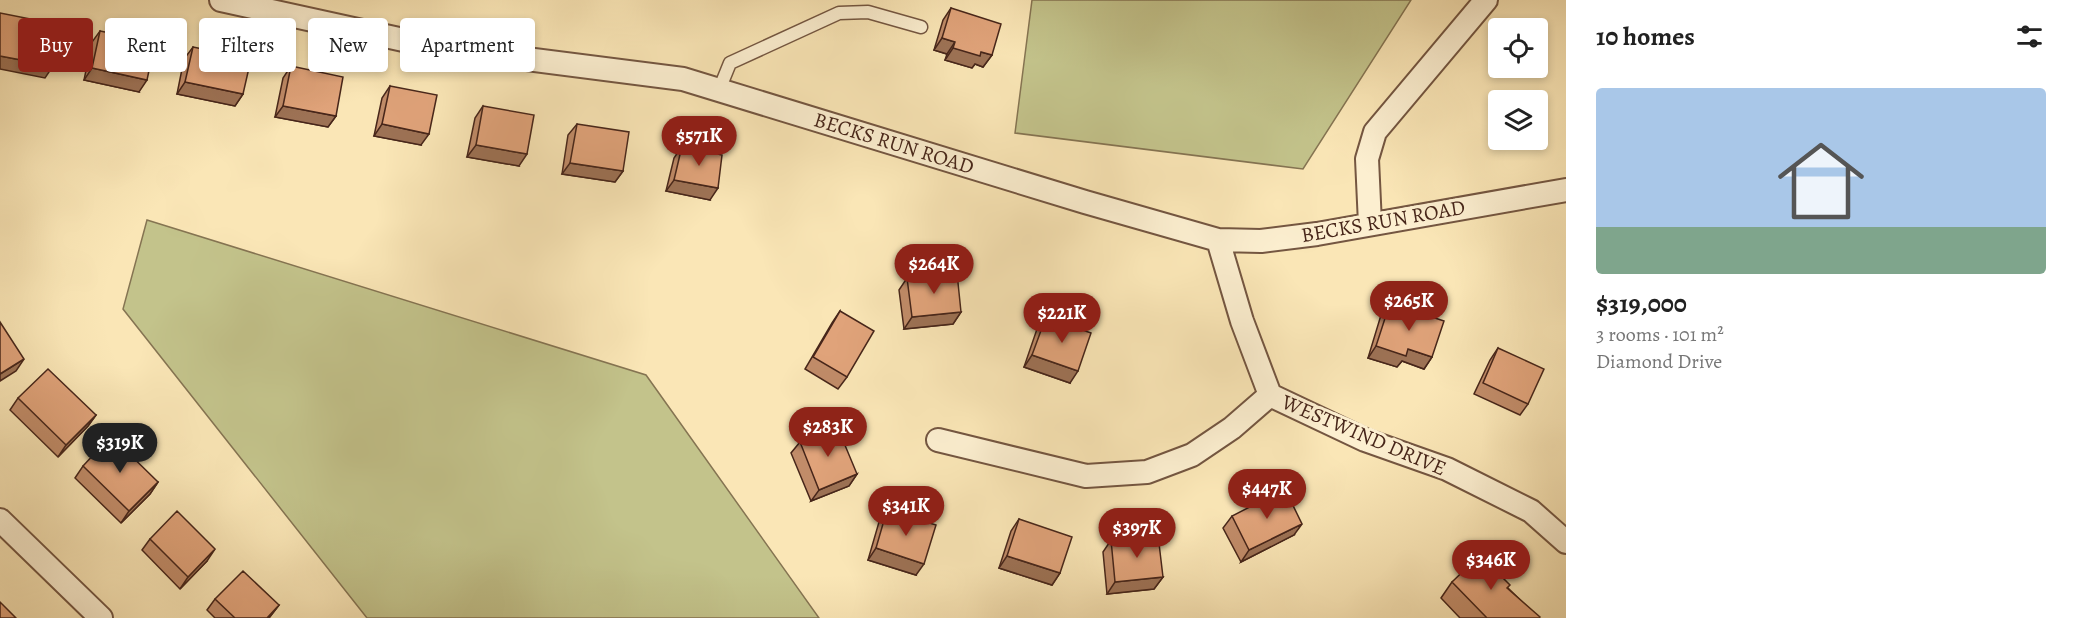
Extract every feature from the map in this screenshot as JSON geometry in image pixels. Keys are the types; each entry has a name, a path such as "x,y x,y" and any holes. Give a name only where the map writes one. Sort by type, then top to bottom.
{"street":[{"name":"BECKS RUN ROAD","path":"221,0 440,48 683,79 1085,202 1218,240 1261,241 1566,190"},
{"path":"1370,224 1367,159 1375,132 1486,0"},
{"name":"WESTWIND DRIVE","path":"1218,240 1242,321 1270,395 1365,440 1447,469 1531,511 1566,542"},
{"path":"939,440 1086,476 1147,472 1191,455 1232,428 1270,395"},
{"path":"0,520 101,618"}],"lane":[{"path":"719,90 730,63 839,13 868,12 921,27"}],"green space":[{"path":"1032,0 1411,0 1303,169 1015,133"},
{"path":"147,220 646,375 819,618 367,618 123,309"}],"building":[{"path":"951,8 1001,24 992,55 981,52 980,56 953,48 955,42 942,38"},
{"path":"0,13 25,18 18,18 18,59 0,56"},
{"path":"100,31 105,32 105,71 93,68"},
{"path":"193,47 199,48 199,72 248,72 243,94 185,82"},
{"path":"296,67 308,70 308,72 343,77 336,116 283,106 290,72 296,72"},
{"path":"110,72 149,72 147,80"},
{"path":"390,86 437,95 429,134 382,124"},
{"path":"483,106 534,115 527,154 476,145"},
{"path":"577,124 629,132 623,171 570,163"},
{"path":"682,146 722,155 718,188 674,180"},
{"path":"957,273 961,312 912,317 907,278"},
{"path":"1390,303 1444,321 1432,357 1408,349 1406,356 1376,346"},
{"path":"840,311 874,331 847,377 813,357"},
{"path":"1046,317 1091,333 1078,371 1032,355"},
{"path":"0,322 24,359 0,374"},
{"path":"1498,348 1544,369 1528,404 1483,383"},
{"path":"48,369 96,415 66,445 18,398"},
{"path":"837,426 857,474 819,490 800,442"},
{"path":"111,436 158,482 129,511 83,466"},
{"path":"1285,489 1302,524 1249,550 1232,516"},
{"path":"887,510 936,525 924,564 876,548"},
{"path":"177,511 215,549 188,577 150,539"},
{"path":"1019,519 1072,537 1060,573 1007,556"},
{"path":"1158,535 1163,577 1115,582 1111,540"},
{"path":"1484,551 1499,567 1495,570 1510,585 1507,588 1539,618 1487,618 1452,582"},
{"path":"243,571 279,605 267,618 235,618 215,599"},
{"path":"0,602 16,618 0,618"}]}
